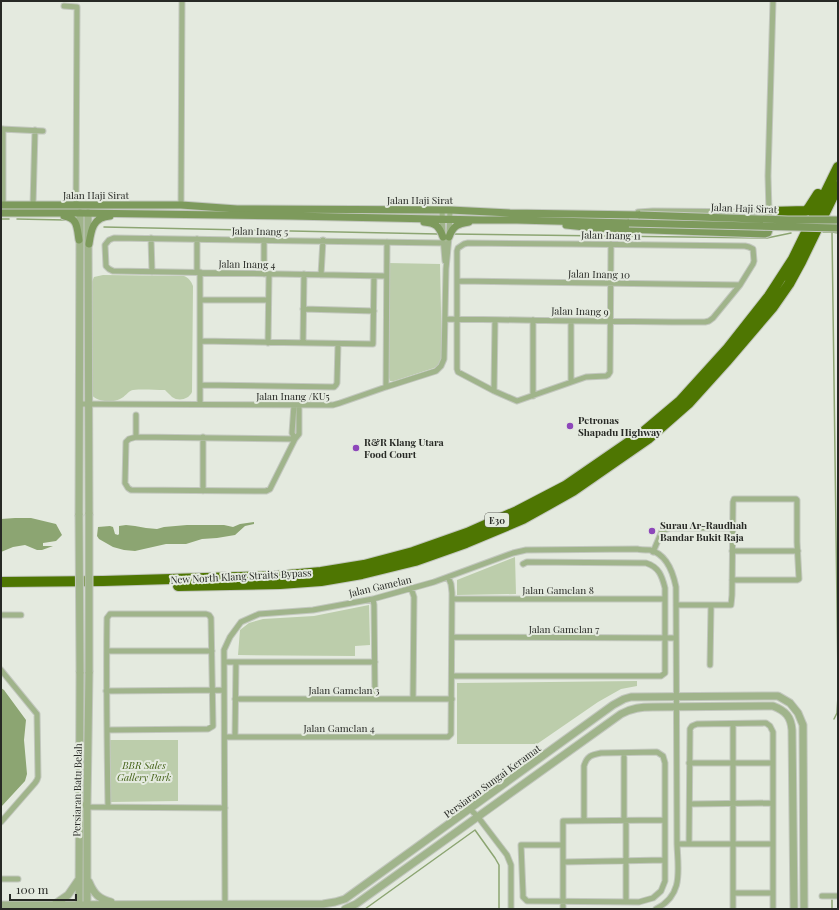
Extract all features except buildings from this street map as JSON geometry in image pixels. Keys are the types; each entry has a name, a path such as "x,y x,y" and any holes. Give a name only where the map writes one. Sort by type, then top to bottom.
{"highway":[{"path":"769,212 806,211 838,166"},
{"name":"New North Klang Straits Bypass","path":"1,582 119,581 277,576 321,572 364,565 413,552 466,534 517,511 565,486 642,433 680,401 728,348 769,296 794,259 838,166"},
{"name":"New North Klang Straits Bypass","path":"1,588 280,584 321,581 362,574 415,561 466,543 523,519 573,491 648,438 689,403 732,356 773,307 789,284 838,186"}],"main road":[{"path":"2,205 79,208 84,212 88,208 104,208 110,204"},
{"name":"Jalan Haji Sirat","path":"2,205 181,205 252,209 450,210 510,213 640,214 788,220 838,220"},
{"name":"Jalan Haji Sirat","path":"1,213 34,214 84,212 375,217 838,228"},
{"path":"517,220 594,228 765,234 768,233 769,230 769,212"},
{"path":"34,214 70,217 77,226 79,240"},
{"path":"89,244 94,223 105,217 179,216 200,214"},
{"path":"375,217 432,223 445,233 455,226 463,223 483,220"}],"street":[{"path":"181,205 182,1"},
{"path":"615,214 653,211 769,212 768,176 773,1"},
{"path":"64,6 77,8 76,205"},
{"path":"2,205 2,129 43,131"},
{"path":"33,205 34,130"},
{"path":"442,210 446,219"},
{"path":"446,219 450,210"},
{"name":"Persiaran Batu Belah","path":"83,907 80,791 79,240 84,212"},
{"name":"Persiaran Batu Belah","path":"83,877 87,807 89,672 89,244 84,212"},
{"name":"Jalan Inang /KU5","path":"79,404 336,404 436,370 441,366 444,359 446,319 446,219"},
{"name":"Jalan Inang /KU5","path":"445,233 446,270"},
{"name":"Jalan Inang 5","path":"109,269 106,266 106,245 109,240 114,238 387,242 445,233"},
{"path":"151,238 152,272"},
{"path":"197,239 200,300 200,404"},
{"path":"264,240 268,300 268,343"},
{"path":"321,275 323,240"},
{"path":"386,387 387,242"},
{"name":"Jalan Inang 11","path":"494,391 458,372 457,251 458,248 465,243 750,247 753,249 753,264 740,285 713,318"},
{"path":"495,320 494,391 518,401 571,382 590,377 608,375 610,372 611,244"},
{"name":"Jalan Inang 4","path":"109,269 113,271 152,272 386,276"},
{"path":"303,343 304,274"},
{"path":"200,342 373,344 374,276"},
{"name":"Jalan Inang 10","path":"458,281 740,285"},
{"path":"200,300 268,300"},
{"path":"303,309 374,311"},
{"name":"Jalan Inang 9","path":"446,319 705,322 713,318"},
{"path":"533,396 534,320"},
{"path":"571,320 571,382"},
{"path":"200,385 334,387 337,383 338,344"},
{"path":"295,439 136,437 126,442 125,483 131,490 266,491 270,489 295,439 299,434 296,405"},
{"path":"136,415 136,437"},
{"path":"203,437 203,491"},
{"path":"676,605 731,605 734,499 796,499 800,578 797,580 732,580"},
{"path":"656,909 664,905 672,896 677,886 678,874 676,587 673,573 666,561 658,554 653,552 662,530 670,528 733,528"},
{"name":"Jalan Gamelan","path":"225,904 224,650 230,637 241,622 259,614 313,610 373,599 434,582 513,553 526,550 637,549 651,550 653,552"},
{"path":"732,551 798,551"},
{"path":"452,676 661,676 665,673 665,588 659,572 652,565 646,563 532,562 523,564"},
{"path":"448,577 451,584 452,593 452,699"},
{"path":"411,588 414,597 413,699"},
{"path":"373,599 375,699"},
{"name":"Jalan Gamelan 8","path":"452,599 665,599"},
{"path":"710,665 711,606"},
{"path":"1,615 21,614"},
{"path":"107,730 208,729 213,726 211,618 209,615 110,614 107,618 106,691 108,807"},
{"name":"Jalan Gamelan 7","path":"452,637 676,638"},
{"path":"107,651 212,651"},
{"path":"224,662 375,662"},
{"path":"236,662 236,737"},
{"path":"1,670 37,714 38,777 35,783 1,822"},
{"path":"106,691 224,690"},
{"name":"Persiaran Sungai Keramat","path":"1,905 55,905 83,907 117,904 323,904 345,900 613,705 624,699 632,697 778,696 790,703 798,713 803,725 804,909"},
{"name":"Jalan Gamelan 3","path":"236,699 452,699"},
{"name":"Jalan Gamelan 4","path":"225,737 448,737 452,734 452,699"},
{"name":"Persiaran Sungai Keramat","path":"345,909 362,899 621,714 629,710 639,707 773,706 781,709 788,715 792,723 794,909"},
{"path":"689,844 689,764 690,730 692,726 697,724 766,723 770,726 773,732 773,909"},
{"path":"733,724 733,909"},
{"path":"563,845 521,845 522,893 523,897 527,901 639,902 653,898 662,891 665,882 665,763 662,756 656,752 601,753 593,754 586,759 584,766 584,821"},
{"path":"624,753 626,902"},
{"path":"689,764 773,763"},
{"path":"80,791 82,803 87,807 225,808"},
{"path":"690,804 773,803"},
{"path":"470,809 478,817 507,855 511,865 511,909"},
{"path":"562,909 563,821 665,820"},
{"path":"677,844 773,844"},
{"path":"563,862 665,860"},
{"path":"55,905 68,895 83,877 97,896 103,900 117,904"},
{"path":"1,879 18,879"},
{"path":"733,893 773,893"},
{"path":"822,896 838,896"}],"green space":[{"path":"388,263 440,264 442,360 439,365 434,368 394,381 390,381 389,378"},
{"path":"103,275 184,276 191,281 193,286 192,392 189,396 184,399 175,399 165,390 133,390 117,400 100,400 93,397 91,394 91,284 94,277"},
{"path":"515,557 516,594 457,595 457,580"},
{"path":"369,605 370,645 355,646 355,656 238,655 240,630 249,623 263,619 314,616"},
{"path":"637,681 637,686 621,689 598,702 537,744 457,744 457,683"},
{"name":"BBR Sales Gallery Park","path":"110,740 178,740 178,801 110,802"}],"shaded area":[{"path":"31,518 56,524 62,535 56,541 43,543 43,546 53,546 42,550 37,550 25,545 13,547 1,552 1,519"},
{"path":"254,522 254,524 245,526 235,535 202,539 186,544 166,544 135,551 113,547 99,539 97,536 98,527 113,527 115,534 118,535 119,526 126,525 157,529 187,525 224,525 233,527 240,524"},
{"path":"1,688 26,720 24,740 27,774 25,781 1,807"}],"waterway":[{"path":"1,219 9,219"},
{"path":"17,219 65,220"},
{"path":"104,227 438,234"},
{"path":"823,232 832,232"},
{"path":"838,233 832,232 838,679"},
{"path":"452,234 767,238 791,233"},
{"path":"834,719 837,713 838,696"},
{"path":"365,909 475,830 499,865 499,909"},
{"path":"832,900 832,909"}],"place":[{"name":"Petronas Shapadu Highway","path":"570,426"},
{"name":"R&R Klang Utara Food Court","path":"356,448"},
{"name":"Surau Ar-Raudhah Bandar Bukit Raja","path":"652,531"}]}
